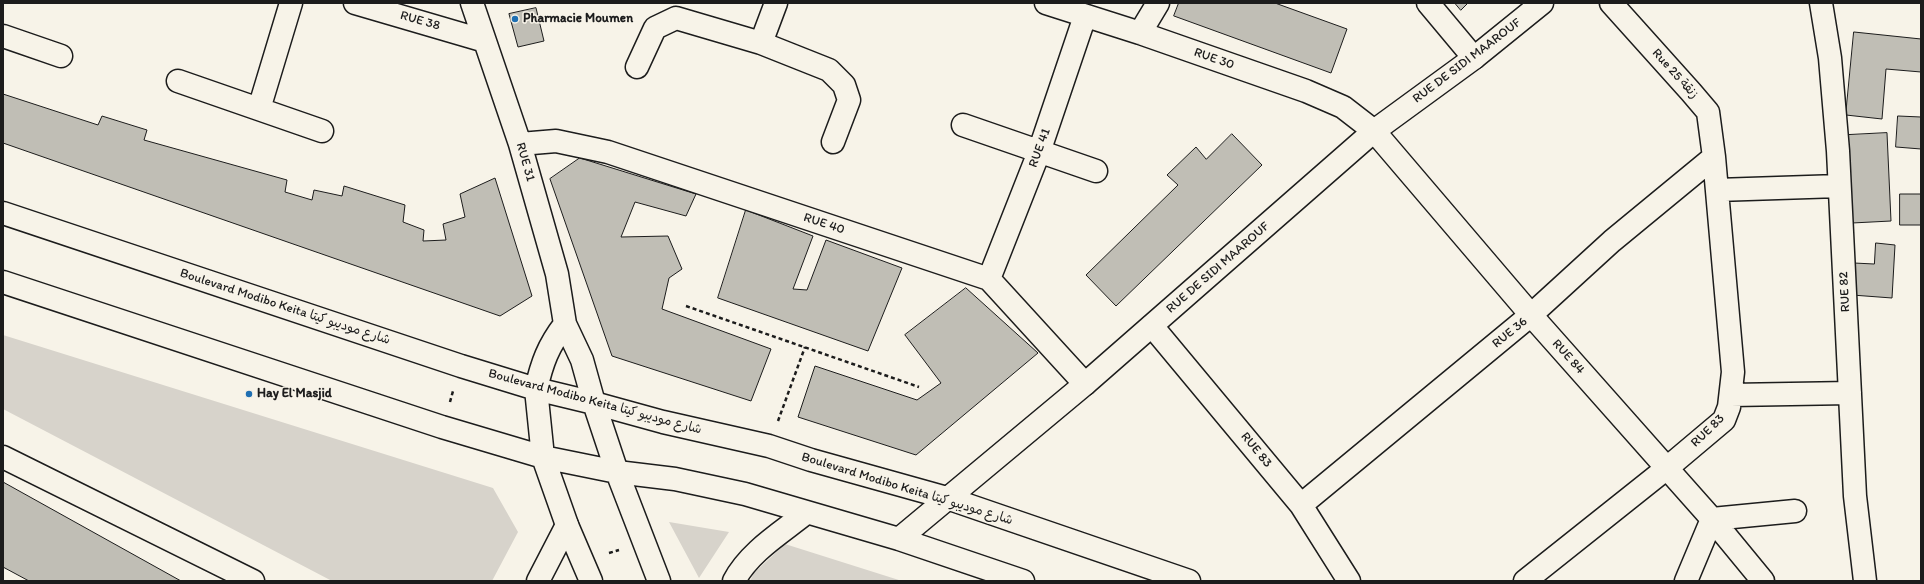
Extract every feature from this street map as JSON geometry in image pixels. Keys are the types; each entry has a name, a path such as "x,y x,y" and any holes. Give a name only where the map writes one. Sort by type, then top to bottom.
{"street":[{"path":"259,109 291,3"},
{"name":"RUE 38","path":"355,3 485,41"},
{"name":"RUE 31","path":"472,3 520,144 557,274 564,324 582,360 594,403 617,472 659,581"},
{"path":"761,43 776,3"},
{"name":"RUE 30","path":"1046,3 1140,33 1312,94 1343,107 1374,131"},
{"path":"1140,33 1158,3"},
{"path":"1428,3 1474,58"},
{"name":"RUE DE SIDI MAAROUF","path":"899,539 1152,326 1374,131 1474,58 1542,3"},
{"name":"Rue 25 زنقة","path":"1611,3 1708,112 1714,157"},
{"name":"RUE 82","path":"1821,3 1830,58 1839,186 1855,496 1865,581"},
{"name":"RUE 41","path":"989,279 1039,152 1085,16"},
{"path":"637,67 655,28 676,18 761,43 829,70 844,85 849,100 833,142"},
{"path":"3,36 61,56"},
{"path":"178,81 322,131"},
{"path":"963,126 1096,171"},
{"name":"RUE 84","path":"1374,131 1531,315 1712,519 1763,581"},
{"name":"RUE 40","path":"520,144 556,141 608,152 989,279 1084,384"},
{"name":"RUE 83","path":"1525,581 1667,468 1724,420 1729,407 1733,372 1714,157"},
{"name":"RUE 36","path":"1301,505 1531,315 1612,241 1714,157"},
{"path":"1717,190 1839,186"},
{"name":"Boulevard Modibo Keita شارع موديبو كيتا","path":"3,213 461,366 536,389 662,422 769,446 811,460 948,498 1189,581"},
{"path":"3,282 442,427 543,457 617,472 691,482 745,494 899,539 1023,581"},
{"path":"564,324 554,338 542,362 536,389 543,457 567,525 591,581"},
{"name":"RUE 83","path":"1152,326 1301,505 1349,581"},
{"path":"1731,395 1850,393"},
{"path":"3,457 253,581"},
{"path":"1686,581 1712,519 1795,511"},
{"path":"734,581 738,573 762,547 806,513"},
{"path":"538,581 567,525"}],"path":[{"path":"686,306 919,387"},
{"path":"769,446 805,347"},
{"path":"442,427 461,366"},
{"path":"582,560 645,544"}],"shaded area":[{"path":"3,335 493,488 518,532 492,581 332,581 3,409"},
{"path":"669,522 729,532 699,578"},
{"path":"785,544 902,581 750,581 754,573"}],"building":[{"path":"1179,3 1275,3 1347,29 1331,73 1174,16"},
{"path":"1455,3 1468,3 1461,10"},
{"path":"536,8 544,41 518,47 509,14"},
{"path":"1854,32 1921,39 1921,72 1886,69 1882,119 1846,115"},
{"path":"3,94 98,125 102,116 147,130 144,140 287,180 285,192 312,200 314,190 342,196 344,186 405,205 403,222 424,230 423,241 446,240 443,224 465,217 460,194 495,178 532,296 500,316 3,143"},
{"path":"1898,116 1921,117 1921,149 1896,147"},
{"path":"1887,133 1891,221 1852,223 1848,135"},
{"path":"1232,134 1262,165 1116,306 1086,275 1178,185 1167,175 1196,147 1206,159"},
{"path":"580,158 696,194 686,216 635,202 621,237 668,236 682,269 669,278 662,309 771,349 751,401 612,356 550,179"},
{"path":"1900,194 1921,194 1921,225 1900,225"},
{"path":"746,210 813,236 793,289 807,290 826,240 902,268 868,351 718,298"},
{"path":"1876,243 1895,245 1892,298 1852,295 1854,263 1874,264"},
{"path":"966,288 1038,353 916,455 798,417 815,366 917,400 941,383 905,335"},
{"path":"3,482 181,581 29,581 3,567"}],"place":[{"name":"Pharmacie Moumen","path":"515,19"},
{"name":"Hay El Masjid","path":"249,394"}]}
